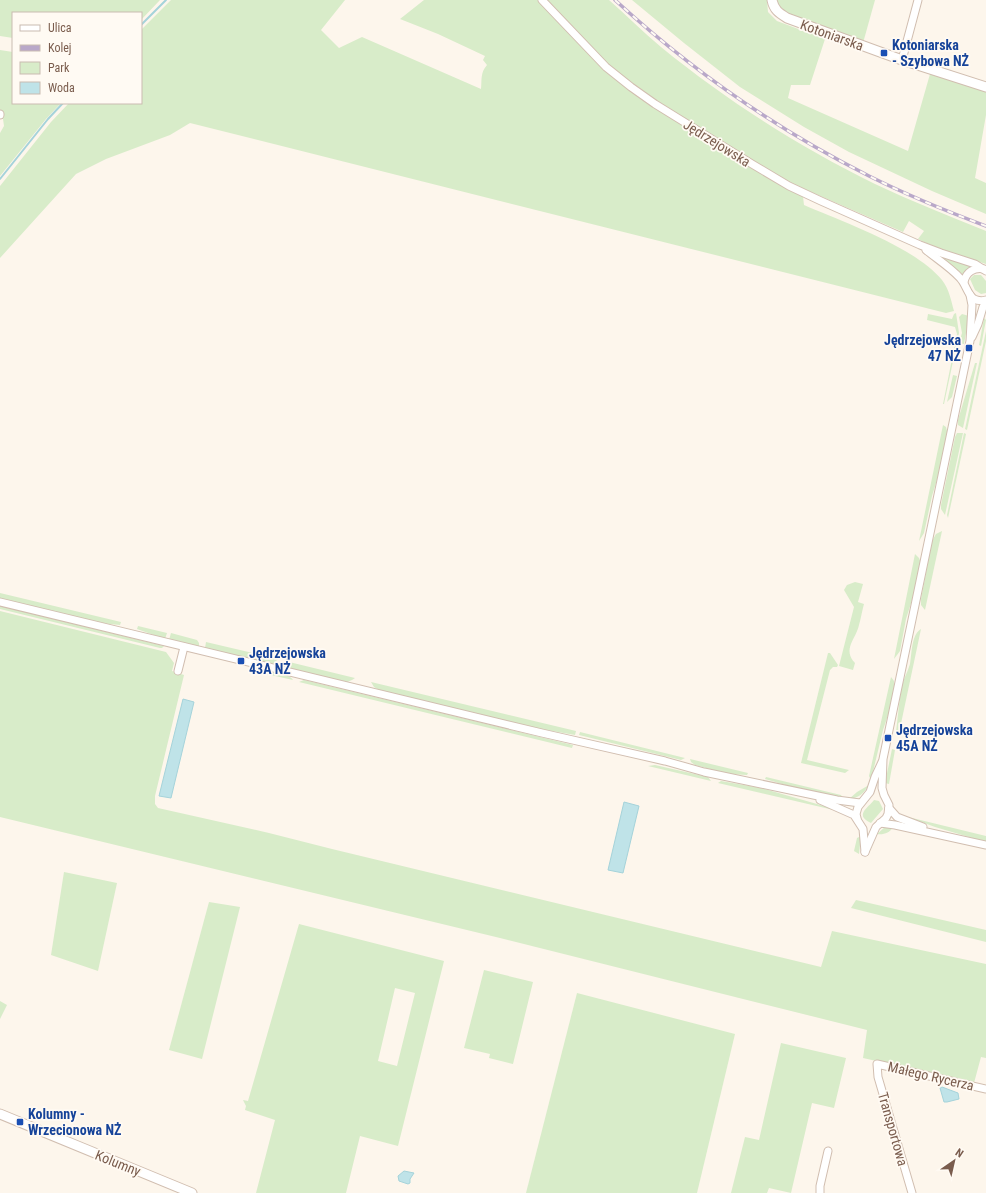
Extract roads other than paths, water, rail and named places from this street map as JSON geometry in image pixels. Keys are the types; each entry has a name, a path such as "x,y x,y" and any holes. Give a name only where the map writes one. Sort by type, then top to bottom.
{"street":[{"name":"Jędrzejowska","path":"542,0 606,67 630,87 752,164 789,186 920,245 975,264 985,270"},
{"path":"902,60 918,0"},
{"name":"Kotoniarska","path":"773,3 779,13 787,18 902,60 986,87"},
{"name":"Jędrzejowska","path":"920,245 951,269 964,282 972,305 970,341"},
{"name":"Jędrzejowska","path":"964,282 970,271 979,268 985,270"},
{"path":"944,835 897,816 889,808 882,788 883,759 970,341 986,301 977,300 970,296"},
{"path":"0,602 526,730 665,761 704,772 802,793 860,803"},
{"path":"178,671 184,647"},
{"path":"856,818 856,810 872,789 875,777 883,759"},
{"path":"802,793 850,812 862,826 865,852 878,825 886,818 889,808"},
{"path":"868,796 886,798"},
{"path":"862,826 895,825 986,845"},
{"name":"Małego Rycerza","path":"877,1064 986,1089"},
{"name":"Transportowa","path":"877,1064 878,1077 912,1193"},
{"name":"Kolumny","path":"0,1114 192,1193"},
{"path":"820,1193 820,1186 828,1151"}],"water":[{"path":"183,699 194,702 171,798 159,796"},
{"path":"624,802 639,806 623,873 608,870"},
{"path":"942,1087 958,1093 959,1099 944,1102 940,1088"},
{"path":"404,1171 414,1173 410,1179 410,1183 408,1184 399,1181 398,1176"}],"waterway":[{"path":"142,24 166,0"},
{"path":"0,179 48,119 62,104"}],"railway":[{"path":"615,0 644,26 704,74 736,97 801,139 883,183 956,215 986,226"}],"place":[{"name":"Kotoniarska - Szybowa NŻ","path":"884,53"},
{"name":"Jędrzejowska 47 NŻ","path":"969,348"},
{"name":"Jędrzejowska 43A NŻ","path":"241,661"},
{"name":"Jędrzejowska 45A NŻ","path":"888,738"},
{"name":"Kolumny - Wrzecionowa NŻ","path":"20,1122"}]}
